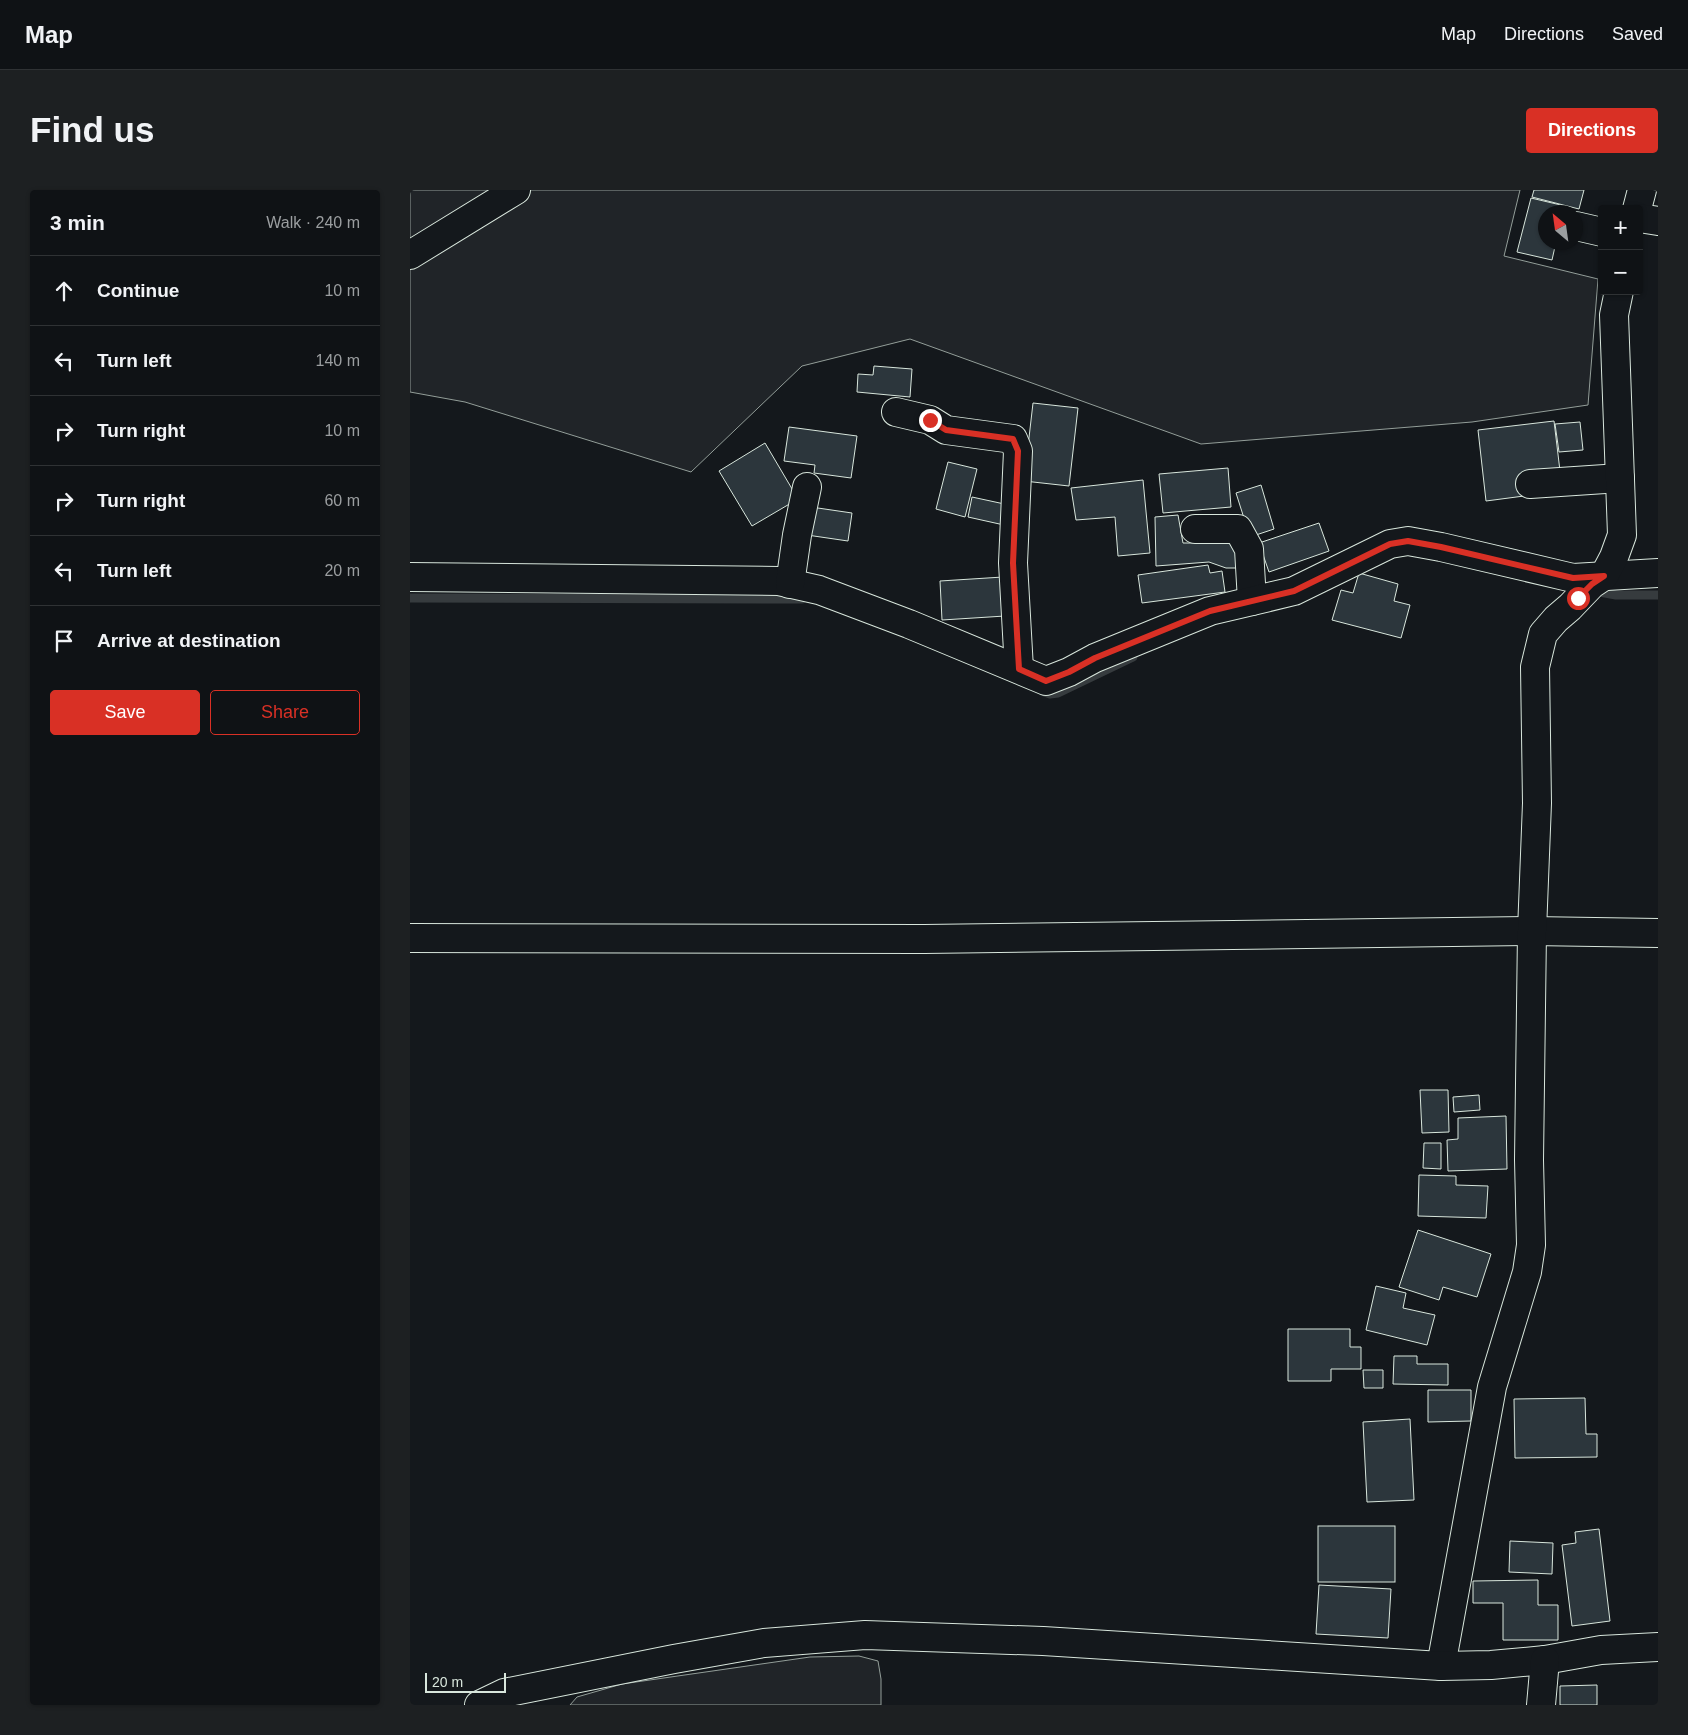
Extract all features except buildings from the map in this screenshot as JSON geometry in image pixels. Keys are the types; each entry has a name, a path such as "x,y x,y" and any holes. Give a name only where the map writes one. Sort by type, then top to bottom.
{"street":[{"path":"410,255 516,190"},
{"path":"1638,205 1642,190"},
{"path":"1643,219 1658,221"},
{"path":"1583,228 1598,231"},
{"path":"1441,1666 1492,1387 1526,1272 1531,1245 1529,1160 1532,931 1537,803 1534,667 1543,634 1556,619 1592,586 1614,556 1622,535 1614,315 1618,295"},
{"path":"896,412 930,420 946,430 1013,439 1018,451 1013,563 1019,669"},
{"path":"1530,484 1620,478"},
{"path":"790,584 797,535 807,487"},
{"path":"1195,529 1238,529 1249,549 1252,601"},
{"path":"410,577 779,581 819,590 910,624 1046,681 1069,672 1095,658 1210,611 1294,591 1390,544 1408,541 1441,547 1573,578 1592,586 1658,573"},
{"path":"410,938 924,939 1532,931 1658,933"},
{"path":"479,1705 674,1658 764,1643 865,1635 1043,1641 1441,1666 1492,1665 1545,1660 1601,1650 1658,1647"},
{"path":"1541,1705 1545,1660"}],"shaded area":[{"path":"410,190 1520,190 1504,256 1598,279 1588,405 1472,422 1201,444 910,339 802,366 691,472 465,402 410,392"},
{"path":"859,1656 878,1661 881,1679 881,1705 570,1705 577,1697 622,1684 810,1657"}],"waterway":[{"path":"1594,591 1616,595 1658,595"},
{"path":"410,598 802,599"},
{"path":"1042,691 1050,694 1058,693 1133,657"}],"route":[{"path":"930,420 946,430 1013,439 1018,451 1013,563 1019,669 1046,681 1069,672 1095,658 1210,611 1294,591 1390,544 1408,541 1573,578 1604,576 1592,584 1578,598"}]}
